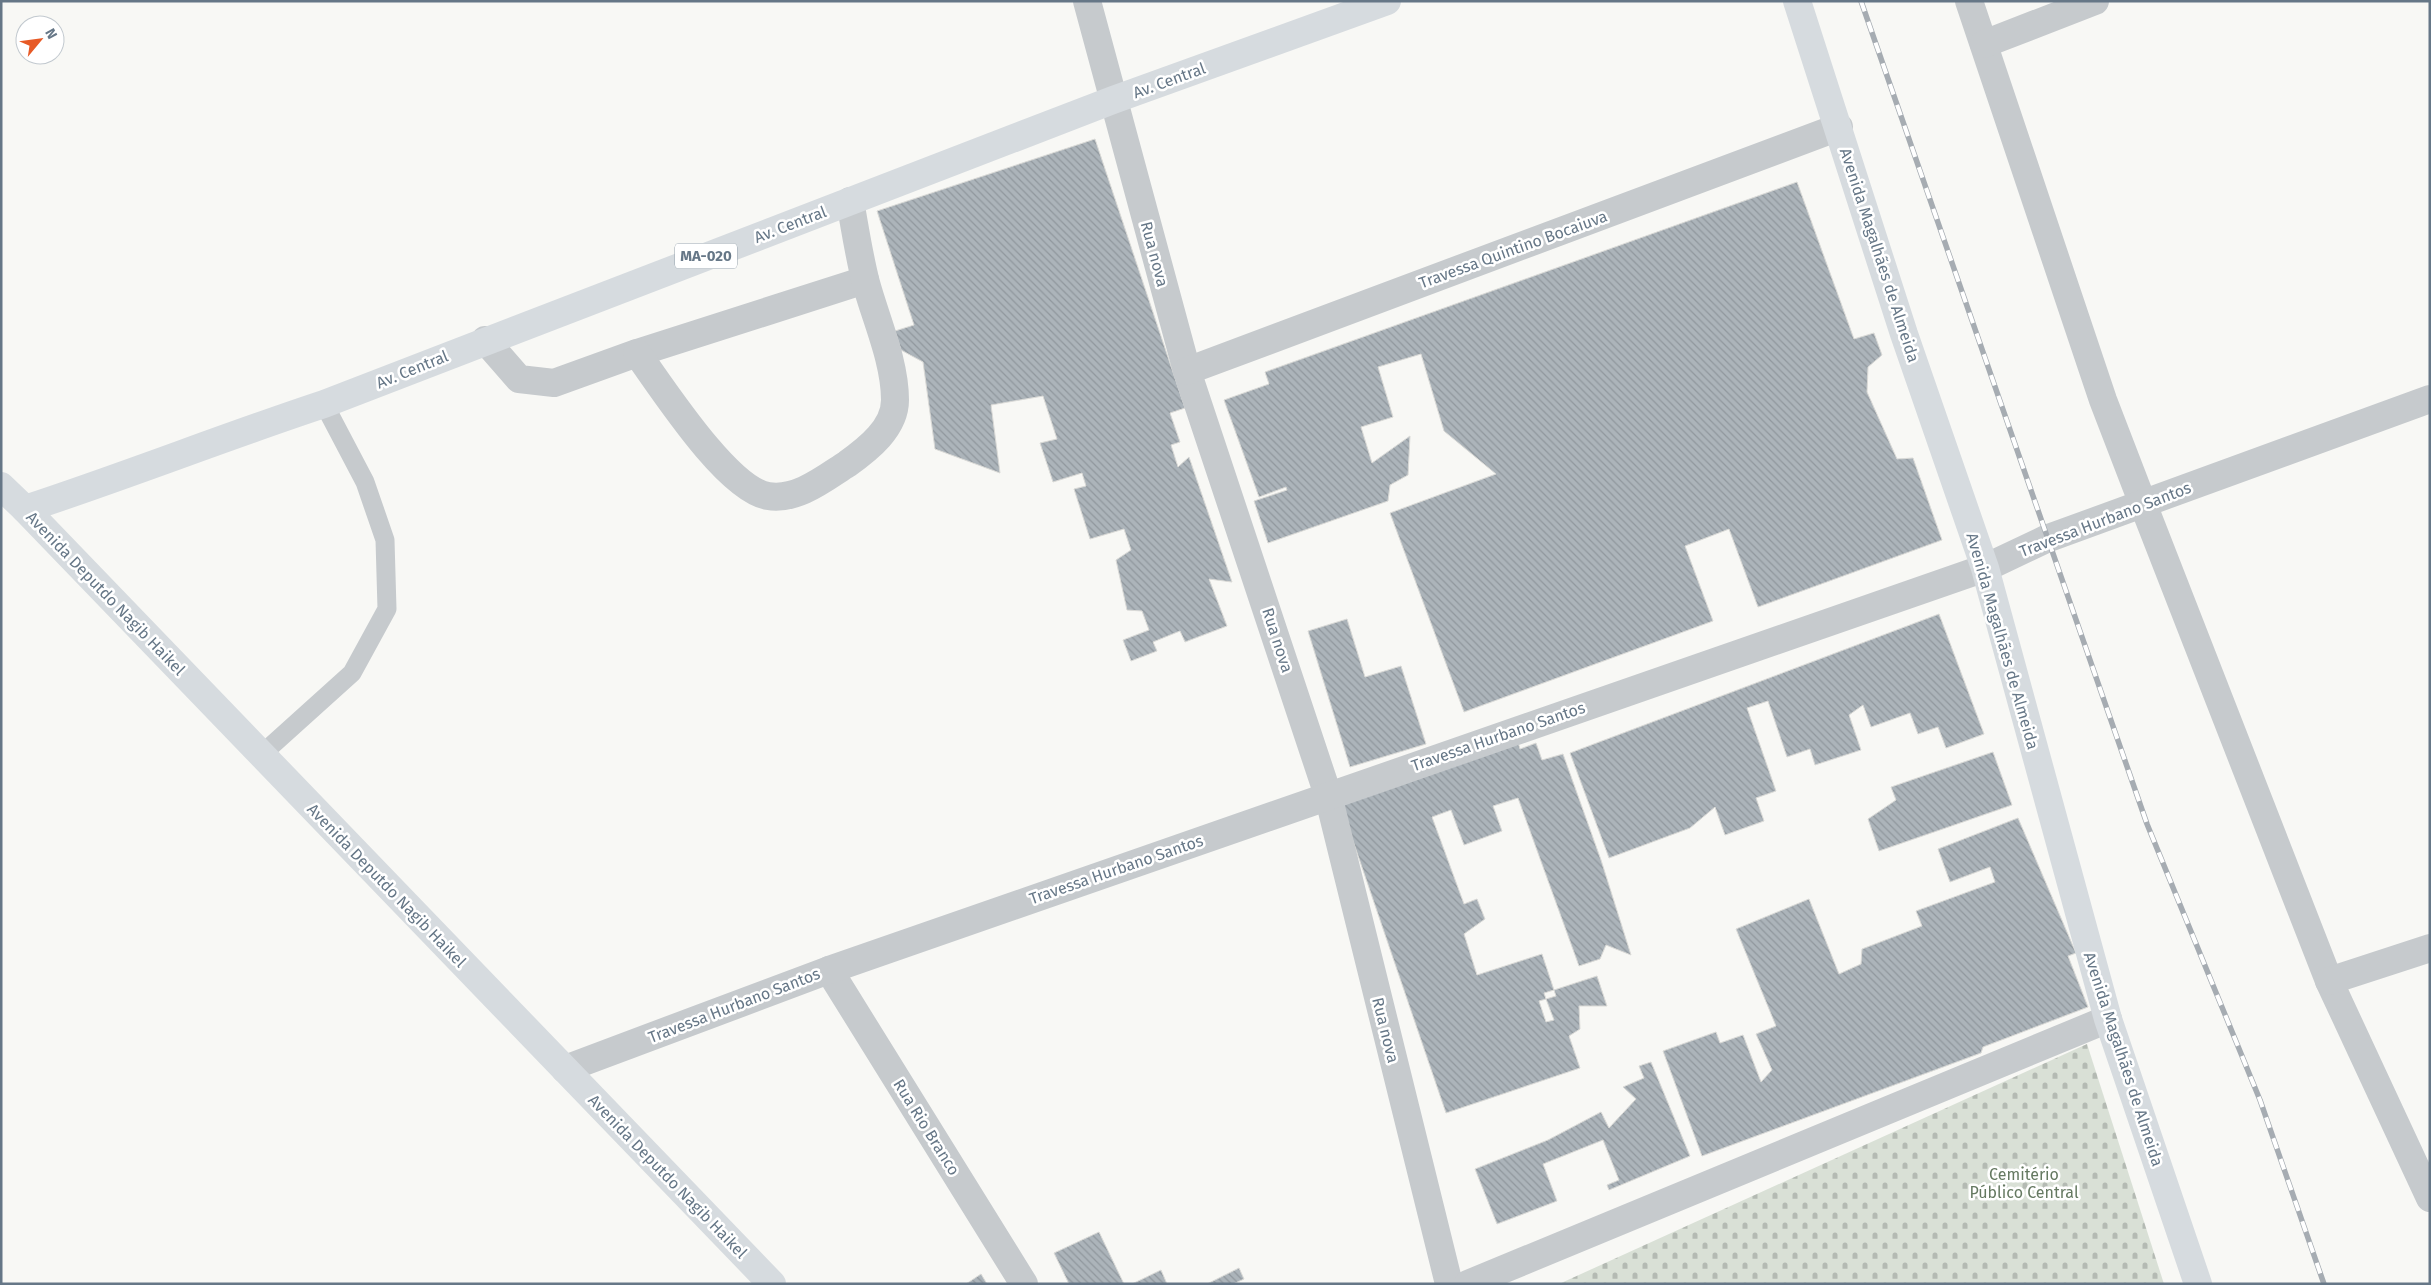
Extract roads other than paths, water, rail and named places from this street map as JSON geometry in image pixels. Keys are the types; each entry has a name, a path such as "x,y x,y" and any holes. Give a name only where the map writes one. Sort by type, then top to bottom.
{"street":[{"name":"Rua nova","path":"1087,1 1187,370 1328,795 1449,1284"},
{"name":"Av. Central","path":"25,509 141,470 229,436 324,404 485,340 1113,100 1387,1"},
{"name":"Avenida Magalhães de Almeida","path":"1797,1 1904,334 1985,568 2108,1019 2198,1284"},
{"path":"1969,1 2103,400 2142,504 2329,981 2430,1198"},
{"path":"1984,44 2095,1"},
{"name":"Travessa Quintino Bocaiuva","path":"1187,370 1839,127"},
{"path":"637,354 719,463 742,484 768,496 789,495 813,486 852,460 872,445 893,417 895,401 892,373 866,280 850,201"},
{"path":"485,340 519,379 554,383 637,354 866,280"},
{"name":"Travessa Hurbano Santos","path":"565,1070 829,970 1985,568 2046,538 2430,399"},
{"name":"Avenida Deputdo Nagib Haikel","path":"1,486 772,1284"},
{"path":"2329,981 2430,948"},
{"name":"Rua Rio Branco","path":"829,970 1024,1284"},
{"path":"1468,1284 2108,1019"}],"lane":[{"path":"262,755 352,673 387,609 385,540 365,482 324,404"}],"railway":[{"path":"1861,1 2147,824 2260,1100 2324,1284"}],"park label":[{"name":"Cemitério Público Central","path":"2024,1183"}]}
